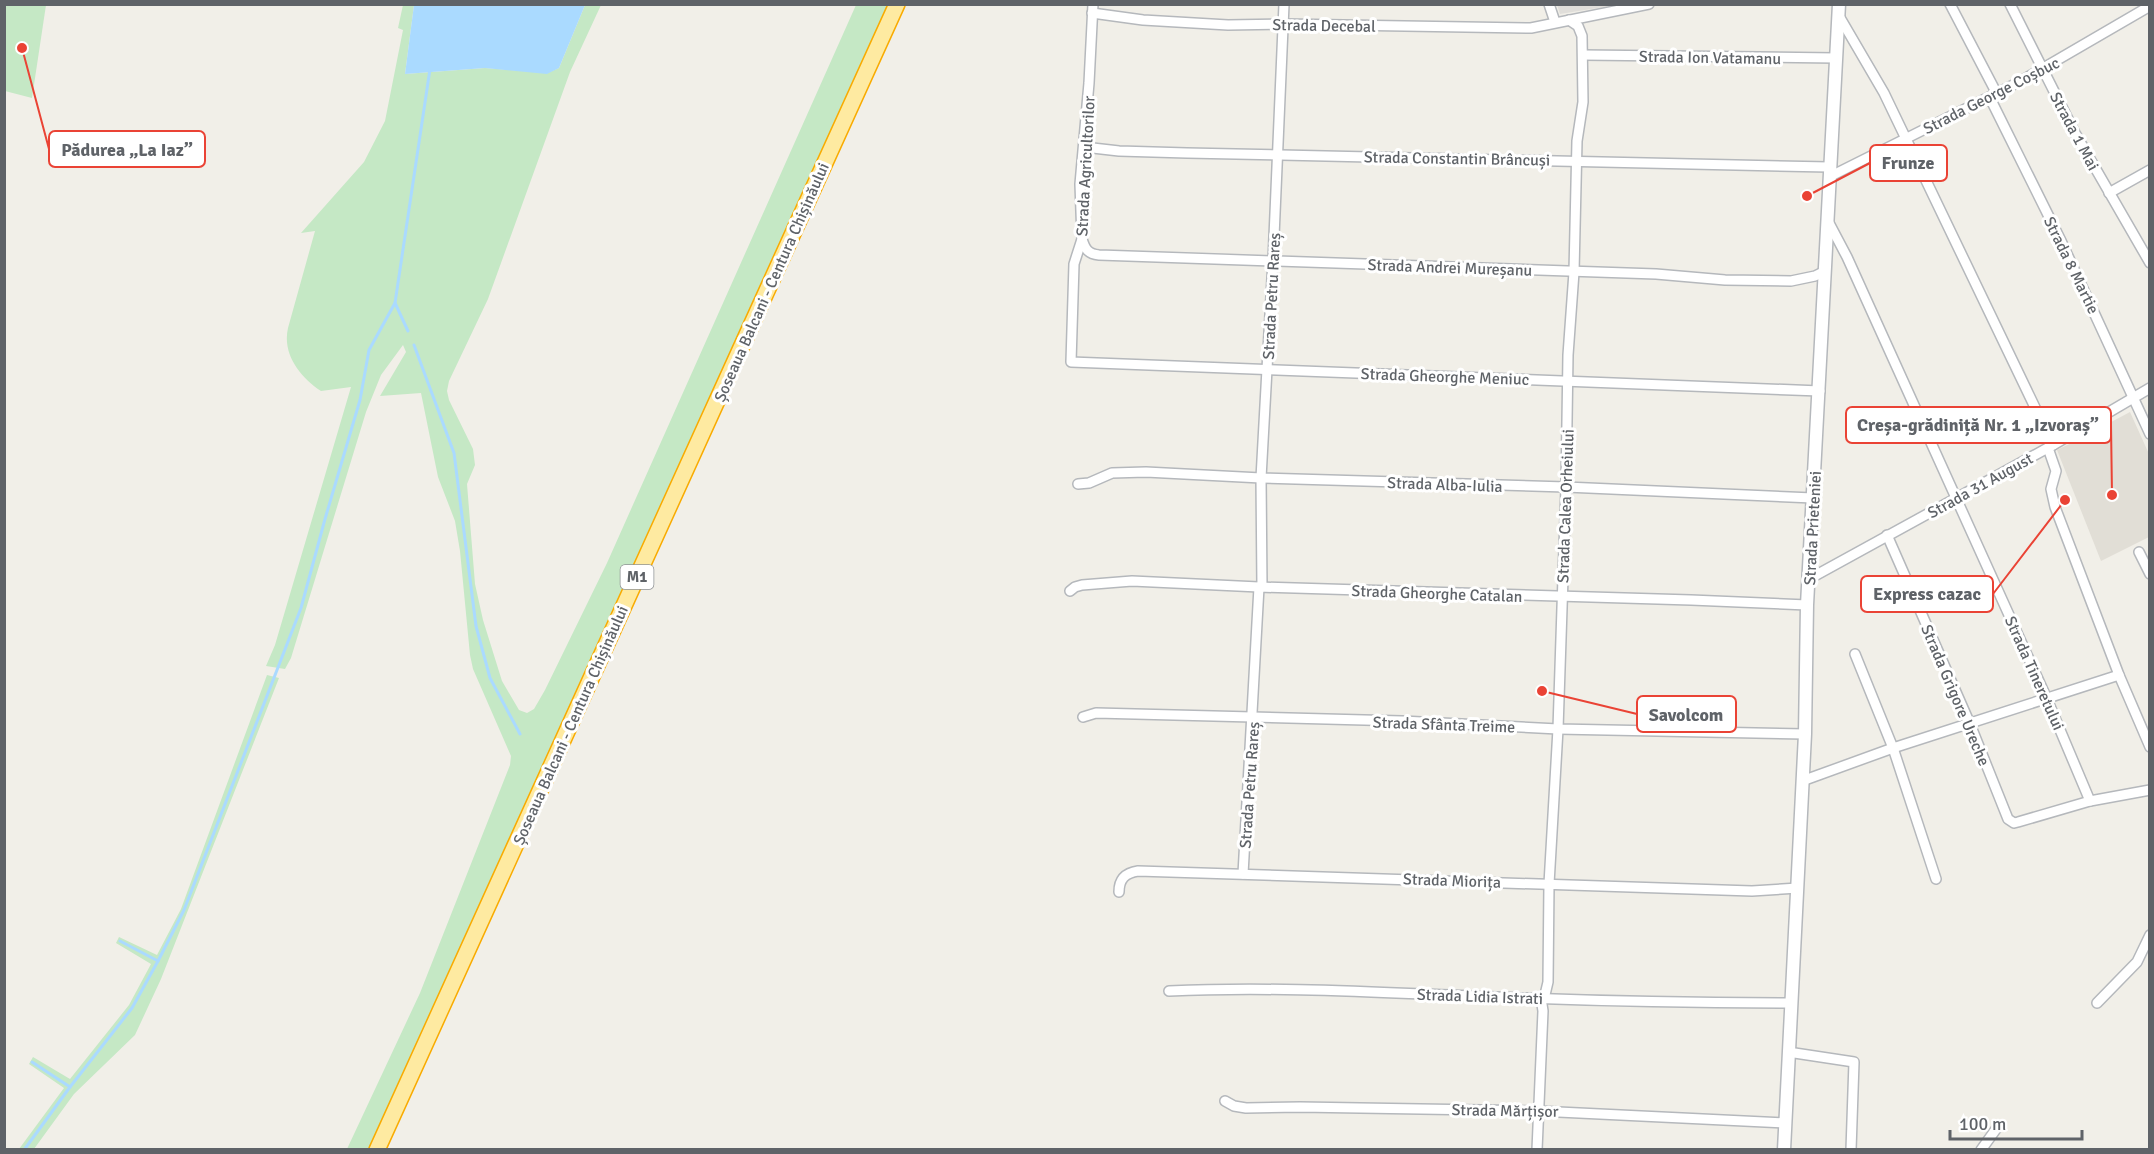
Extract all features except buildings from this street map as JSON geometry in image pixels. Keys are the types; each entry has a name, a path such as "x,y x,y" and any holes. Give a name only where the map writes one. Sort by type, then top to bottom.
{"highway":[{"name":"Șoseaua Balcani - Centura Chișinăului","path":"377,1149 897,4"}],"street":[{"name":"Strada Petru Rareș","path":"1243,874 1261,587 1261,478 1284,4"},
{"path":"1549,4 1555,22 1649,4"},
{"name":"Strada 8 Martie","path":"1950,4 2150,434"},
{"name":"Strada 1 Mai","path":"2010,4 2042,70 2150,263"},
{"name":"Strada George Coșbuc","path":"1829,172 1993,96 2042,70 2150,6"},
{"name":"Strada Decebal","path":"1092,9 1113,17 1204,24 1484,29 1531,28 1555,22"},
{"name":"Strada Agricultorilor","path":"1071,362 1074,264 1082,239 1080,184 1092,9"},
{"path":"1839,10 1906,138 2050,446 2056,471 2051,489 2055,507 2119,675 2150,747"},
{"name":"Strada Prieteniei","path":"1784,1149 1805,734 1807,605 1839,10"},
{"name":"Strada Calea Orheiului","path":"1538,1149 1542,999 1548,982 1549,884 1558,729 1577,141 1582,102 1584,55 1582,36 1578,26 1569,20"},
{"name":"Strada Ion Vatamanu","path":"1584,55 1836,58"},
{"name":"Strada Constantin Brâncuși","path":"1084,147 1119,151 1577,161 1829,172"},
{"path":"2109,193 2150,170"},
{"name":"Strada Tineretului","path":"1827,219 2047,699 2090,801"},
{"name":"Strada Andrei Mureșanu","path":"1082,239 1087,250 1092,254 1656,274 1725,280 1791,281 1815,276 1825,270"},
{"name":"Strada Gheorghe Meniuc","path":"1071,362 1820,391"},
{"name":"Strada 31 August","path":"1809,579 2150,388"},
{"name":"Strada Alba-Iulia","path":"1078,484 1089,483 1112,473 1146,472 1813,498"},
{"name":"Strada Grigore Ureche","path":"1887,535 1970,724 2007,817 2011,822 2018,822 2090,801"},
{"path":"2139,552 2150,574"},
{"name":"Strada Gheorghe Catalan","path":"1070,591 1082,585 1132,580 1261,587 1807,605"},
{"path":"1855,654 1893,748 1936,879"},
{"path":"1803,780 1893,748 2119,675"},
{"name":"Strada Sfânta Treime","path":"1083,717 1096,713 1558,729 1805,734"},
{"path":"2090,801 2150,790"},
{"name":"Strada Miorița","path":"1119,892 1120,880 1138,871 1752,891 1798,888"},
{"path":"2097,1004 2137,962 2150,935"},
{"name":"Strada Lidia Istrati","path":"1169,991 1294,990 1439,993 1662,1003 1791,1003"},
{"path":"1788,1052 1854,1062 1851,1149"},
{"name":"Strada Mărțișor","path":"1226,1101 1234,1106 1246,1108 1538,1111 1786,1123"},
{"path":"1981,1149 1999,1125"}],"shaded area":[{"path":"1557,4 1616,5 1560,14"},
{"path":"2130,412 2149,454 2149,537 2101,561 2057,450 2086,436 2098,436 2100,428"}],"green space":[{"path":"4,5 46,5 32,98 5,91"},
{"path":"403,5 414,5 405,74 485,68 547,73 559,68 585,5 601,5 570,72 488,299 449,381 447,391 449,400 473,449 475,465 467,484 475,584 483,620 502,681 519,710 527,713 534,709 545,690 607,563 856,5 892,5 372,1149 347,1149 420,993 510,765 511,756 473,669 455,521 438,477 421,393 380,396 406,352 403,345 381,375 366,412 291,658 285,669 266,666 275,645 351,387 321,391 306,379 290,356 288,328 315,231 301,233 364,162 385,121 403,30 398,28"},
{"path":"267,675 279,678 161,979 135,1035 74,1094 34,1149 19,1149 64,1088 29,1064 33,1057 70,1079 129,1005 151,964 116,943 119,937 157,955 181,909"}],"water":[{"path":"414,4 585,5 559,68 547,74 485,68 405,74"}],"waterway":[{"path":"24,1150 132,1008 158,961 184,910 301,608 360,400 369,350 395,303 430,69"},
{"path":"395,303 408,331"},
{"path":"414,345 454,453 476,626 490,678 520,734"},
{"path":"120,941 158,961"},
{"path":"32,1062 70,1087"}],"place":[{"name":"Pădurea „La Iaz”","path":"22,48"},
{"name":"Frunze","path":"1807,196"},
{"name":"Creșa-grădiniță Nr. 1 „Izvoraș”","path":"2112,495"},
{"name":"Express cazac","path":"2065,500"},
{"name":"Savolcom","path":"1542,691"}]}
